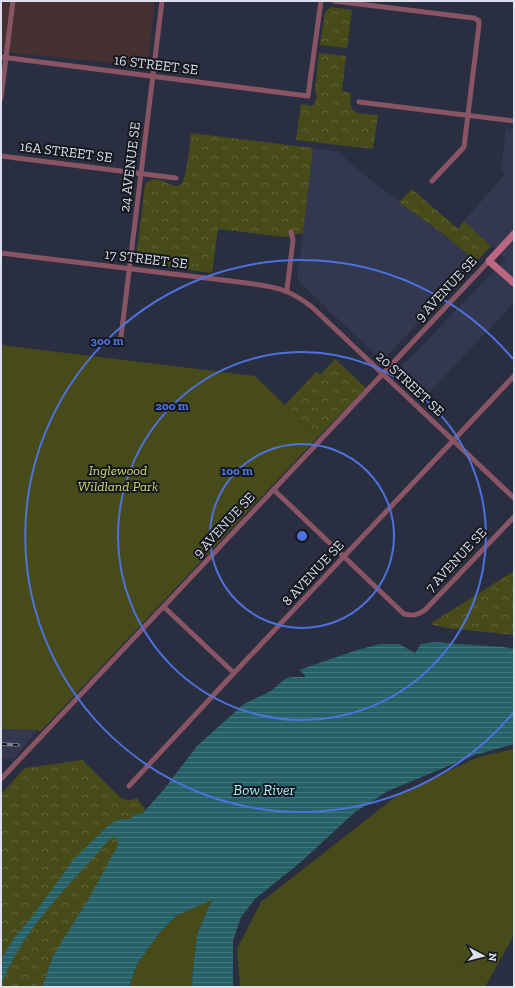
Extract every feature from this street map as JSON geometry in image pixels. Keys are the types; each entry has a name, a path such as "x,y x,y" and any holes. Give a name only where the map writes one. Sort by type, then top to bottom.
{"main road":[{"name":"9 AVENUE SE","path":"489,261 514,234"},
{"path":"489,261 514,283"}],"street":[{"path":"1,98 3,58 13,1"},
{"name":"24 AVENUE SE","path":"121,337 162,1"},
{"name":"16 STREET SE","path":"3,58 308,96 321,1"},
{"path":"334,1 474,18 477,20 479,25 464,147 432,181"},
{"path":"359,102 514,121"},
{"name":"16A STREET SE","path":"1,156 176,178"},
{"path":"287,290 293,240 291,232"},
{"name":"17 STREET SE","path":"1,253 248,283 287,290"},
{"name":"9 AVENUE SE","path":"1,779 489,261"},
{"name":"20 STREET SE","path":"287,290 300,297 312,307 514,498"},
{"name":"8 AVENUE SE","path":"129,786 514,376"},
{"path":"274,490 344,557"},
{"name":"7 AVENUE SE","path":"344,557 404,614 412,616 420,614 426,610 514,517"},
{"path":"164,607 234,673"}],"shaded area":[{"path":"1,1 155,1 148,66 1,52"},
{"path":"506,128 514,129 514,303 422,400 394,374 506,259 464,221 505,174 501,168"},
{"path":"312,148 339,152 368,178 446,236 473,260 473,265 382,361 297,280"},
{"path":"1,729 37,730 14,759 1,758"}],"green space":[{"path":"331,7 352,10 347,48 320,45 325,12"},
{"path":"319,53 346,56 342,91 351,93 351,106 356,112 378,115 373,149 296,140 301,104 311,106 315,104 317,96 315,90"},
{"path":"191,133 312,148 303,233 284,237 218,229 212,273 138,263 136,258 145,185 154,179 177,186 181,184 187,168"},
{"path":"412,189 458,229 464,221 491,246 476,262 446,236 399,202"},
{"name":"Inglewood Wildland Park","path":"1,345 255,376 318,437 40,732 37,730 1,729"},
{"path":"335,359 366,388 318,437 285,405 316,372 320,375"},
{"path":"514,571 514,635 447,628 430,624"},
{"path":"514,749 514,935 485,987 240,987 237,949 261,902 398,795 478,757"},
{"path":"82,760 120,797 128,800 137,798 148,813 46,987 1,987 1,794 25,768"},
{"path":"215,898 208,908 197,935 192,978 193,987 129,987 137,964 160,932 176,916"}],"water":[{"name":"Bow River","path":"434,642 514,649 514,744 475,755 388,791 354,813 302,861 255,899 241,917 233,941 233,987 193,987 192,978 197,935 208,908 214,899 176,916 160,932 137,964 129,987 42,987 53,956 89,898 118,845 118,840 115,837 110,839 80,872 33,928 9,967 1,987 1,960 13,939 34,914 74,859 108,826 117,820 130,819 134,815 143,813 165,788 197,746 244,704 271,691 286,678 305,677 305,675 299,670 357,650 380,644 399,644 415,653 421,644"}],"railway":[{"path":"1,744 18,745"}]}
